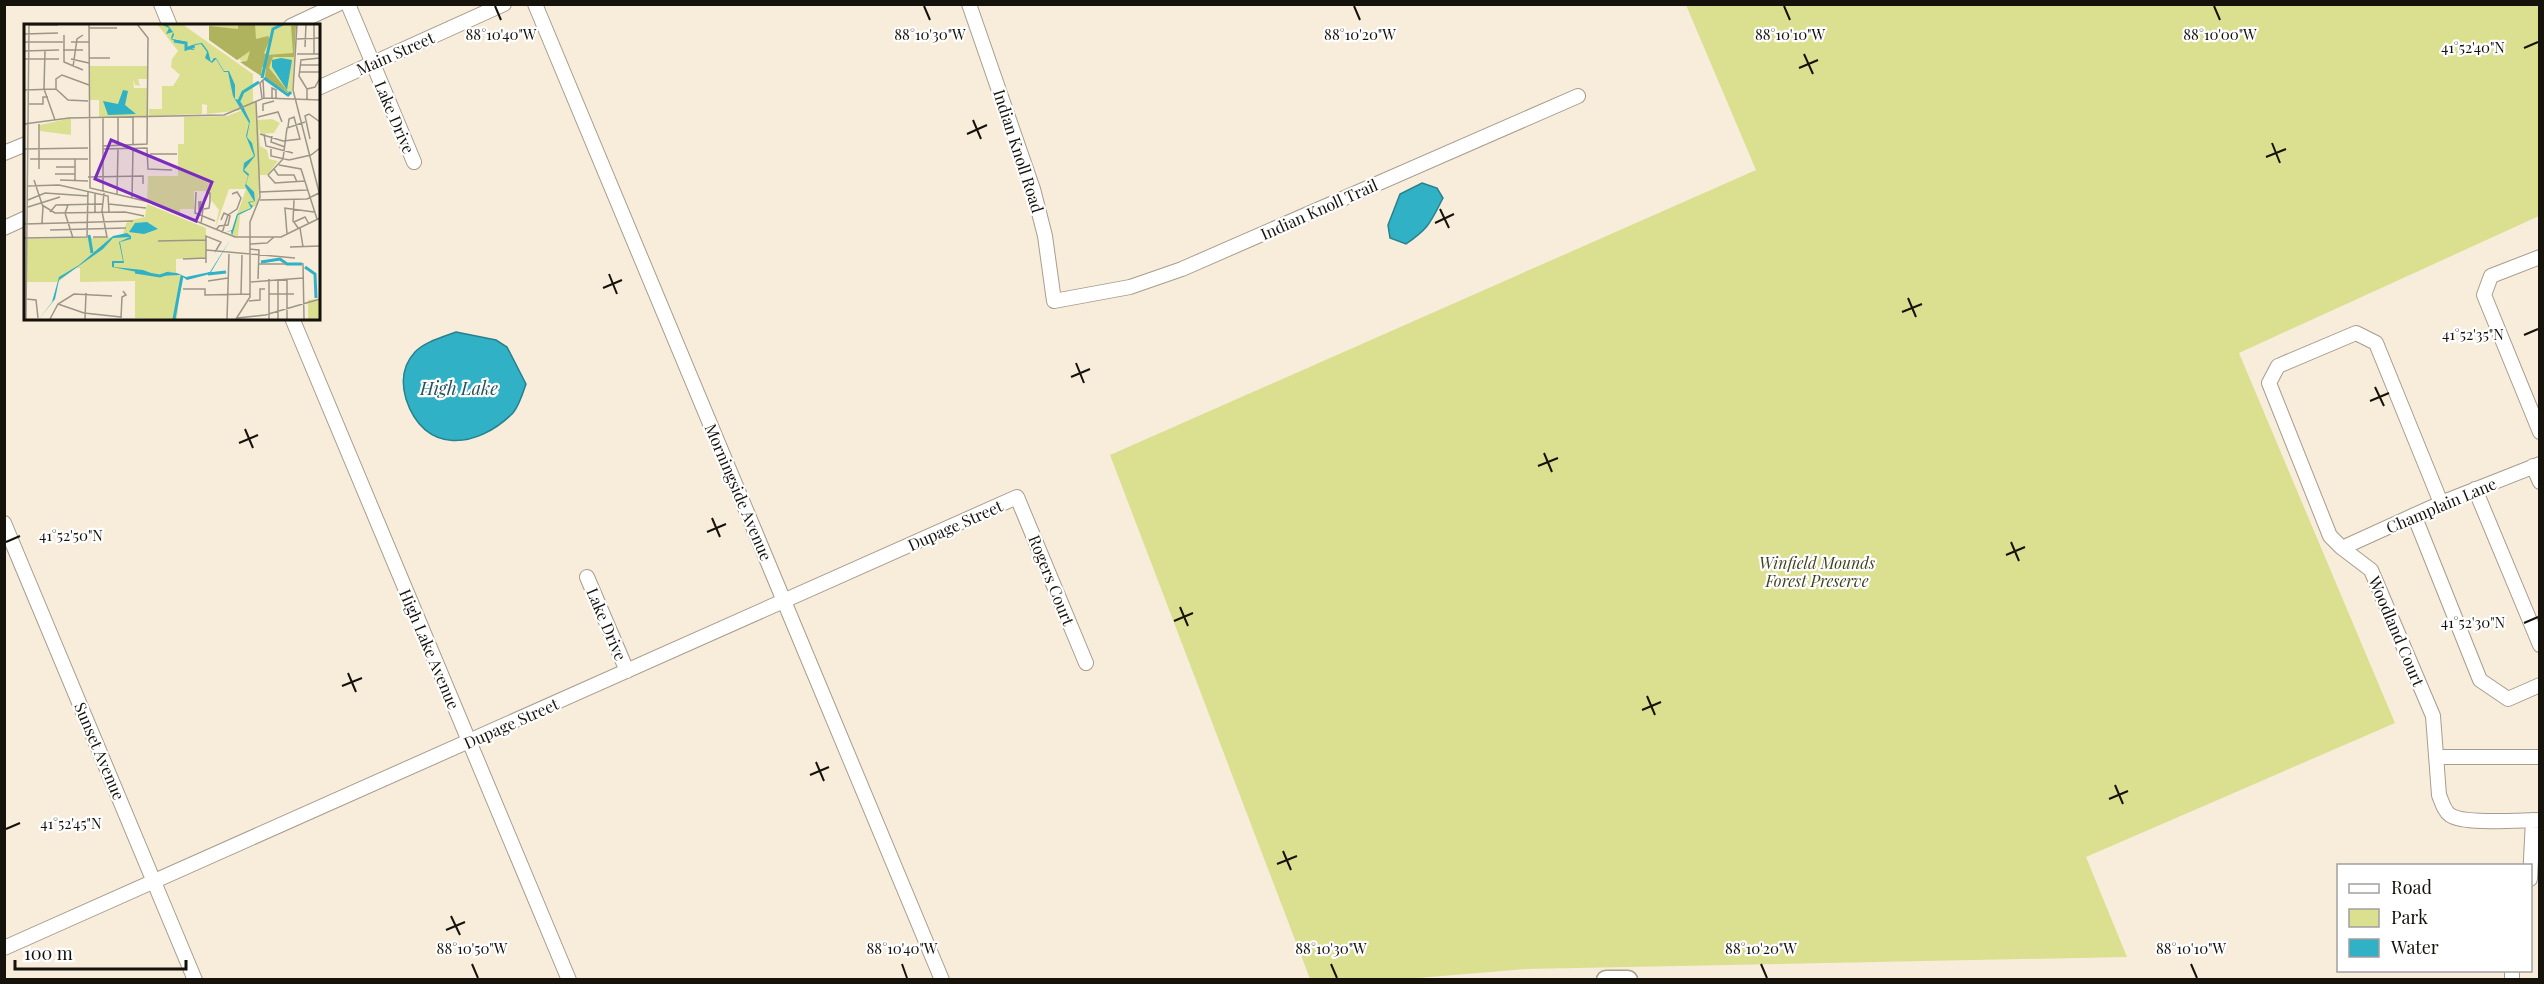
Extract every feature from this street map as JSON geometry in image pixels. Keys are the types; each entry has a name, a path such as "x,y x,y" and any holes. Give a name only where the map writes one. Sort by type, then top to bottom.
{"street":[{"path":"162,4 169,24"},
{"path":"295,24 338,4"},
{"name":"Lake Drive","path":"348,4 414,162"},
{"name":"Main Street","path":"320,87 504,4"},
{"name":"Morningside Avenue","path":"535,4 942,980"},
{"name":"Indian Knoll Road","path":"969,4 1034,189 1045,236 1054,301"},
{"name":"Indian Knoll Trail","path":"1054,301 1130,287 1182,269 1578,96"},
{"path":"4,153 24,145"},
{"path":"4,228 24,219"},
{"path":"2540,258 2492,276 2484,295 2540,432"},
{"name":"High Lake Avenue","path":"293,320 568,980"},
{"name":"Woodland Court","path":"2441,503 2376,343 2356,333 2278,366 2269,383 2330,536 2371,570 2433,716 2438,757 2439,795 2450,815 2464,820 2536,820"},
{"path":"2536,465 2540,482"},
{"name":"Champlain Lane","path":"2342,548 2441,503 2536,465"},
{"path":"2475,489 2540,645"},
{"name":"Dupage Street","path":"4,948 1017,497"},
{"name":"Rogers Court","path":"1017,497 1086,663"},
{"path":"2414,515 2480,680 2508,699 2540,686"},
{"name":"Sunset Avenue","path":"4,524 195,980"},
{"name":"Lake Drive","path":"587,577 627,671"},
{"path":"2438,757 2540,757"},
{"path":"2532,866 2536,820"},
{"path":"1606,980 1628,980"}],"green space":[{"name":"Winfield Mounds Forest Preserve","path":"1686,5 2539,5 2539,216 2239,353 2395,723 2086,857 2127,957 1526,969 1406,979 1310,979 1110,455 1756,170"}],"water":[{"path":"1422,183 1437,188 1443,198 1432,219 1425,229 1406,244 1390,238 1388,225 1400,194"},
{"name":"High Lake","path":"456,332 496,340 507,347 526,384 515,410 499,425 484,434 468,439 453,440 438,438 425,430 414,417 406,399 403,380 407,363 419,348"}]}
